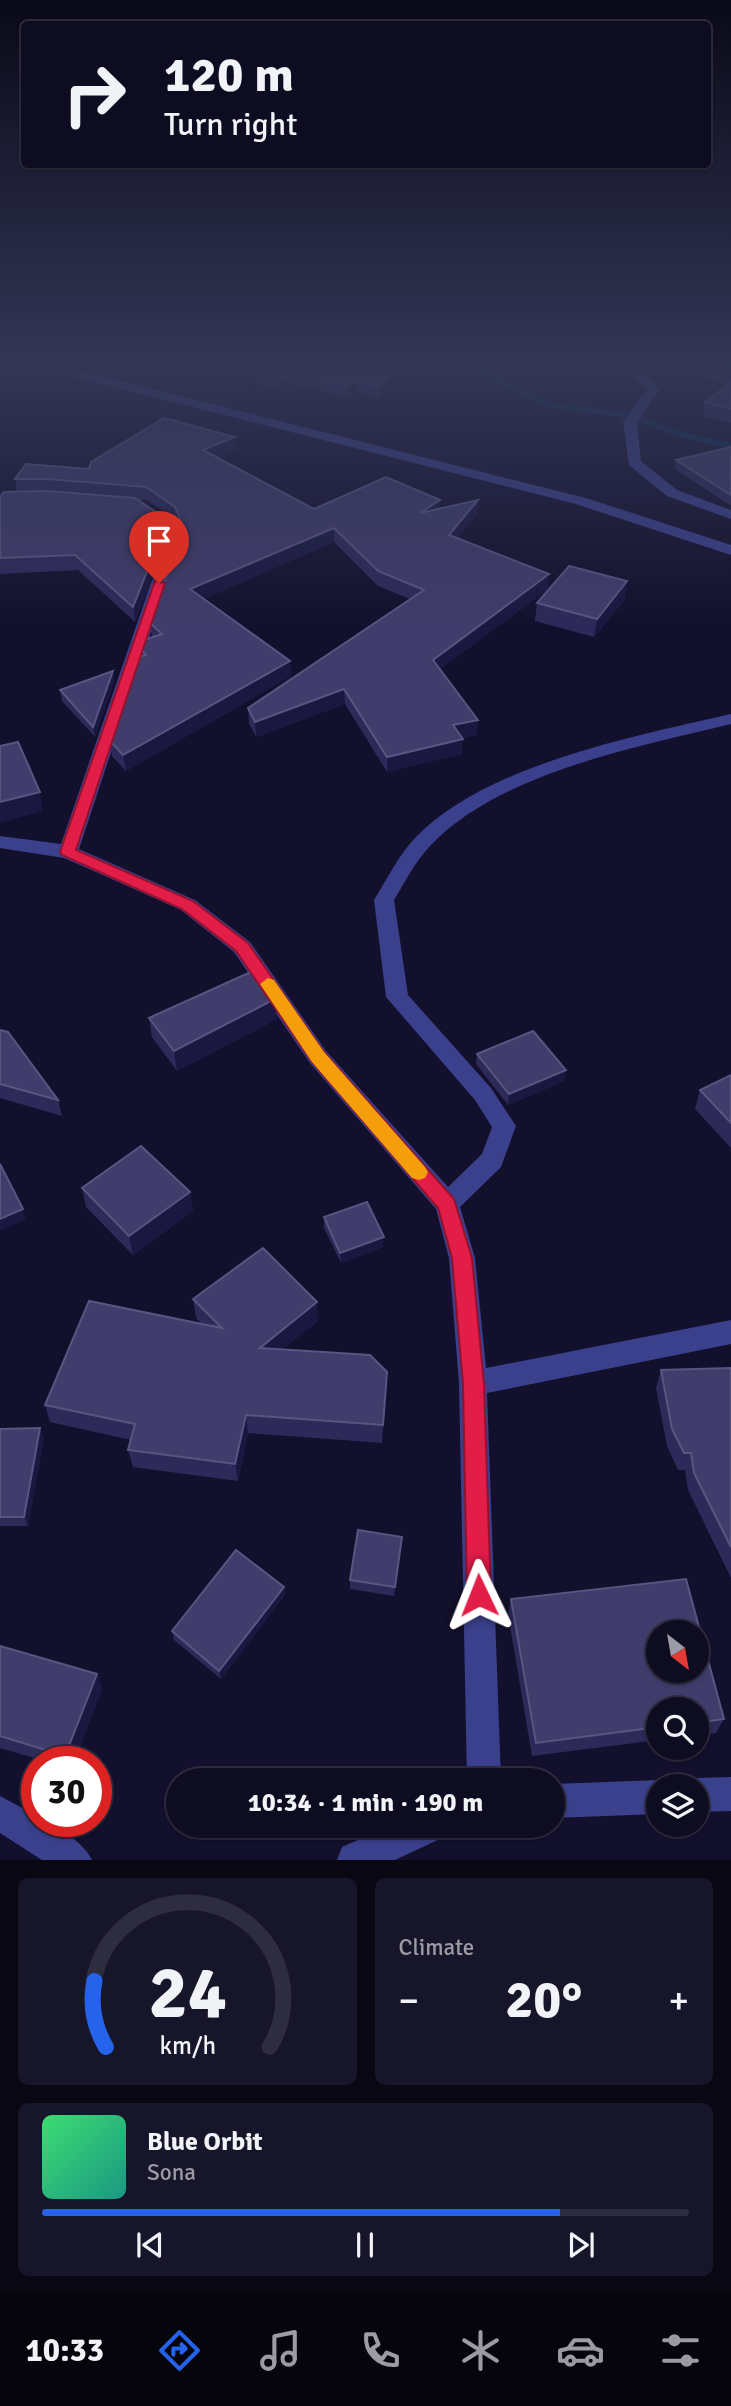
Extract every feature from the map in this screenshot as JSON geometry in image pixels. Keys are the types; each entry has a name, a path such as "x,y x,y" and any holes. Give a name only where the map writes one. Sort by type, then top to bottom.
{"street":[{"path":"390,453 581,501 731,550"},
{"path":"633,453 634,461 672,492 731,515"},
{"path":"68,852 159,583 176,541 169,525 142,506 116,504"},
{"path":"447,1204 492,1160 504,1126 483,1094 397,997 384,900 428,836 498,790 582,755 731,719"},
{"path":"0,842 68,852 188,905 242,947 318,1057 447,1204 462,1258 473,1384 484,1768"},
{"path":"473,1384 731,1332"},
{"path":"709,1795 731,1794"},
{"path":"565,1801 646,1797"},
{"path":"0,1813 74,1860"},
{"path":"355,1860 403,1838"}],"building":[{"path":"106,453 208,453 314,509 386,477 440,500 420,513 478,500 449,535 549,574 433,660 478,720 453,725 463,739 387,757 344,689 255,722 248,708 424,590 378,571 334,528 190,589 290,661 123,755 110,741 138,657 146,655 141,649 144,640 162,634 150,623 184,528 175,507 146,487 15,479 26,464 89,469 91,462"},
{"path":"706,453 731,453 731,495 676,460"},
{"path":"47,491 135,498 159,514 165,526 133,607 75,555 0,558 0,497 4,492"},
{"path":"569,566 627,581 597,619 537,603"},
{"path":"113,671 93,727 60,690"},
{"path":"18,742 40,792 0,802 0,746"},
{"path":"255,970 275,999 174,1051 149,1018"},
{"path":"0,1030 8,1032 58,1100 0,1084"},
{"path":"533,1031 566,1070 509,1094 477,1054"},
{"path":"731,1075 731,1123 700,1090"},
{"path":"141,1146 190,1192 129,1236 82,1188"},
{"path":"0,1164 23,1209 0,1219"},
{"path":"367,1202 384,1237 340,1253 324,1217"},
{"path":"263,1248 317,1302 260,1348 370,1355 387,1372 383,1425 246,1415 235,1464 128,1450 135,1424 45,1405 89,1301 222,1328 193,1299"},
{"path":"731,1368 731,1547 694,1473 691,1453 684,1453 672,1429 661,1370"},
{"path":"40,1428 24,1517 0,1517 0,1429"},
{"path":"358,1530 402,1537 395,1587 350,1580"},
{"path":"236,1550 284,1587 219,1671 172,1631"},
{"path":"686,1579 697,1620 646,1620 646,1684 709,1684 709,1664 724,1719 709,1721 709,1697 646,1697 646,1729 536,1743 511,1599"},
{"path":"0,1646 97,1674 69,1746 32,1746 0,1736"}],"slow traffic":[{"path":"268,984 318,1057 419,1172"}],"route":[{"path":"159,583 68,852 188,905 242,947 318,1057 447,1204 462,1258 473,1384 479,1595"}]}
